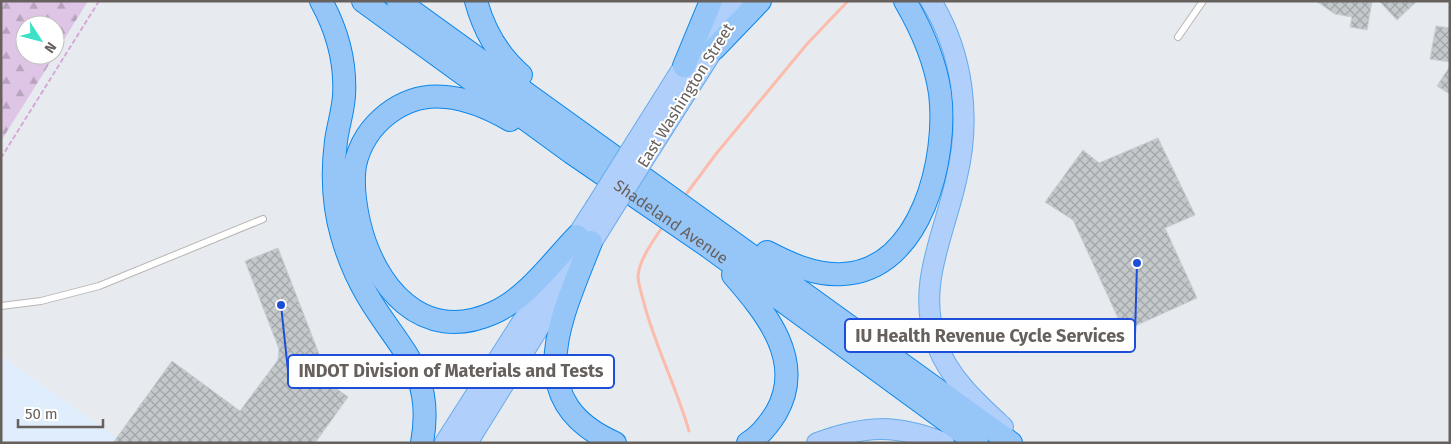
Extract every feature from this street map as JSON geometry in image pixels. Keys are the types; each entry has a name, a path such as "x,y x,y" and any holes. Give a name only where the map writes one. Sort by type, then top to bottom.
{"highway":[{"path":"321,1 333,27 343,68 344,96 334,171 335,197 341,233 362,286 406,351 417,372 424,405 422,443"},
{"name":"Shadeland Avenue","path":"363,1 572,153 712,238 1011,443"},
{"name":"Shadeland Avenue","path":"398,1 574,126 712,238 977,443"},
{"path":"476,1 485,28 502,56 574,126"},
{"path":"684,66 711,1"},
{"path":"714,49 760,1"},
{"path":"712,238 790,264 831,274 844,274 870,268 890,256 904,241 927,199 935,172 941,131 940,99 936,71 926,39 905,1"},
{"path":"572,153 489,109 447,97 431,97 399,106 375,125 361,147 356,165 354,186 360,229 367,249 382,277 392,292 405,305 436,319 459,321 494,312 524,291 584,239"},
{"path":"712,238 780,338 785,356 787,379 781,404 770,422 748,443"},
{"path":"584,239 559,327 555,367 561,394 574,416 589,430 615,443"}],"main road":[{"name":"East Washington Street","path":"645,143 684,66 725,1"},
{"name":"East Washington Street","path":"445,443 602,212 645,143 714,49 744,1"},
{"path":"931,1 953,52 962,88 964,119 958,176 931,268 928,295 931,326 942,357 956,380 1018,443"},
{"name":"East Washington Street","path":"467,443 584,239"},
{"path":"817,443 840,434 876,428 907,431 944,443"}],"lane":[{"path":"1178,37 1203,1"},
{"path":"1,306 41,301 99,286 263,219"}],"path":[{"path":"1,158 99,1"}],"shaded area":[{"path":"1,355 123,443 1,443"}],"green space":[{"path":"1,1 88,1 65,38 65,15 15,15 15,65 49,65 1,141"}],"building":[{"path":"1316,1 1372,1 1367,30 1350,27 1352,17 1335,14"},
{"path":"1379,1 1417,1 1397,20"},
{"path":"1436,26 1450,28 1450,62 1430,59"},
{"path":"1450,66 1450,94 1437,86"},
{"path":"1158,138 1195,215 1165,228 1197,298 1124,331 1073,220 1045,202 1083,150 1099,163"},
{"path":"278,248 328,377 326,381 348,397 315,443 113,443 172,361 240,411 278,360 279,349 245,261"}],"waterway":[{"path":"687,193 716,154 807,44 848,1"},
{"path":"661,229 643,258 638,277 650,323 689,431"}],"place":[{"name":"IU Health Revenue Cycle Services","path":"1137,263"},
{"name":"INDOT Division of Materials and Tests","path":"281,305"}]}
